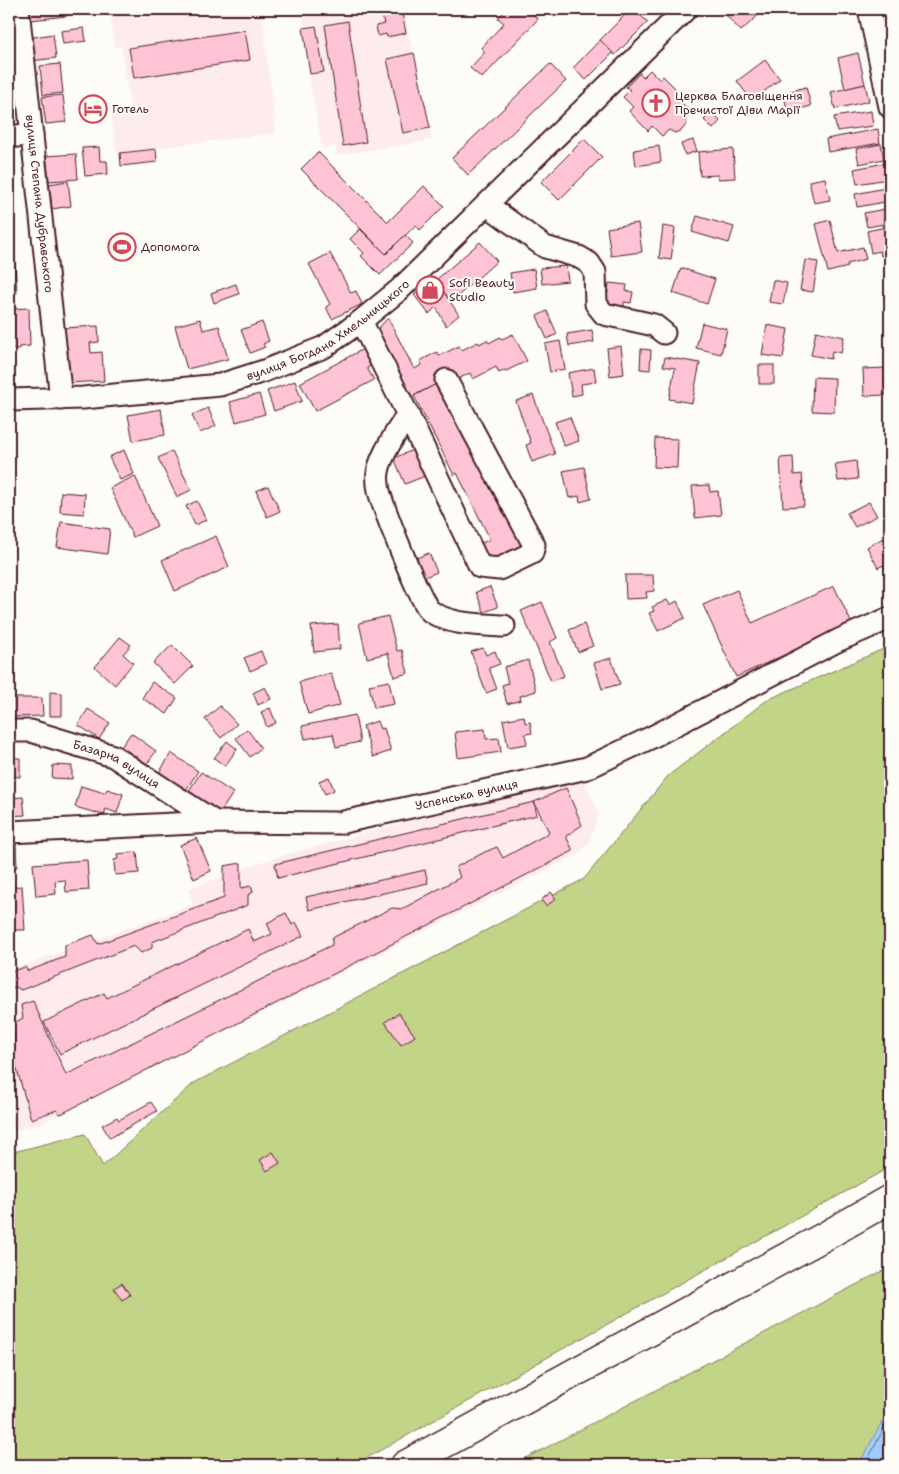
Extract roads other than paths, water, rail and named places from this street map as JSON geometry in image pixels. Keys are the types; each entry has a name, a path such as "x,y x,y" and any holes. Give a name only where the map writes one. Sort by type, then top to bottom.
{"highway":[{"path":"405,1465 819,1240 890,1199"}],"street":[{"name":"вулиця Степана Дубравського","path":"18,9 61,398"},
{"name":"вулиця Богдана Хмельницького","path":"9,400 83,398 220,385 264,371 324,347 361,321 399,290 686,9"},
{"path":"869,9 890,107"},
{"path":"9,137 32,134"},
{"path":"487,205 545,247 579,256 589,263 595,272 596,304 604,314 654,325 664,333"},
{"path":"361,321 408,414 480,567 499,569 532,553 534,545 446,380"},
{"path":"408,414 397,430 378,471 379,491 418,592 428,609 442,618 460,624 504,626"},
{"name":"Успенська вулиця","path":"9,832 215,822 340,823 588,768 839,640 890,618"},
{"name":"Базарна вулиця","path":"9,731 31,731 113,756 215,822"}],"water":[{"path":"890,1413 890,1465 860,1465 883,1420"}],"place":[{"name":"Церква Благовіщення Пречистої Діви Марії","path":"656,103"},
{"name":"Готель","path":"93,109"},
{"name":"Допомога","path":"122,247"},
{"name":"Sofi Beauty Studio","path":"430,290"}]}
